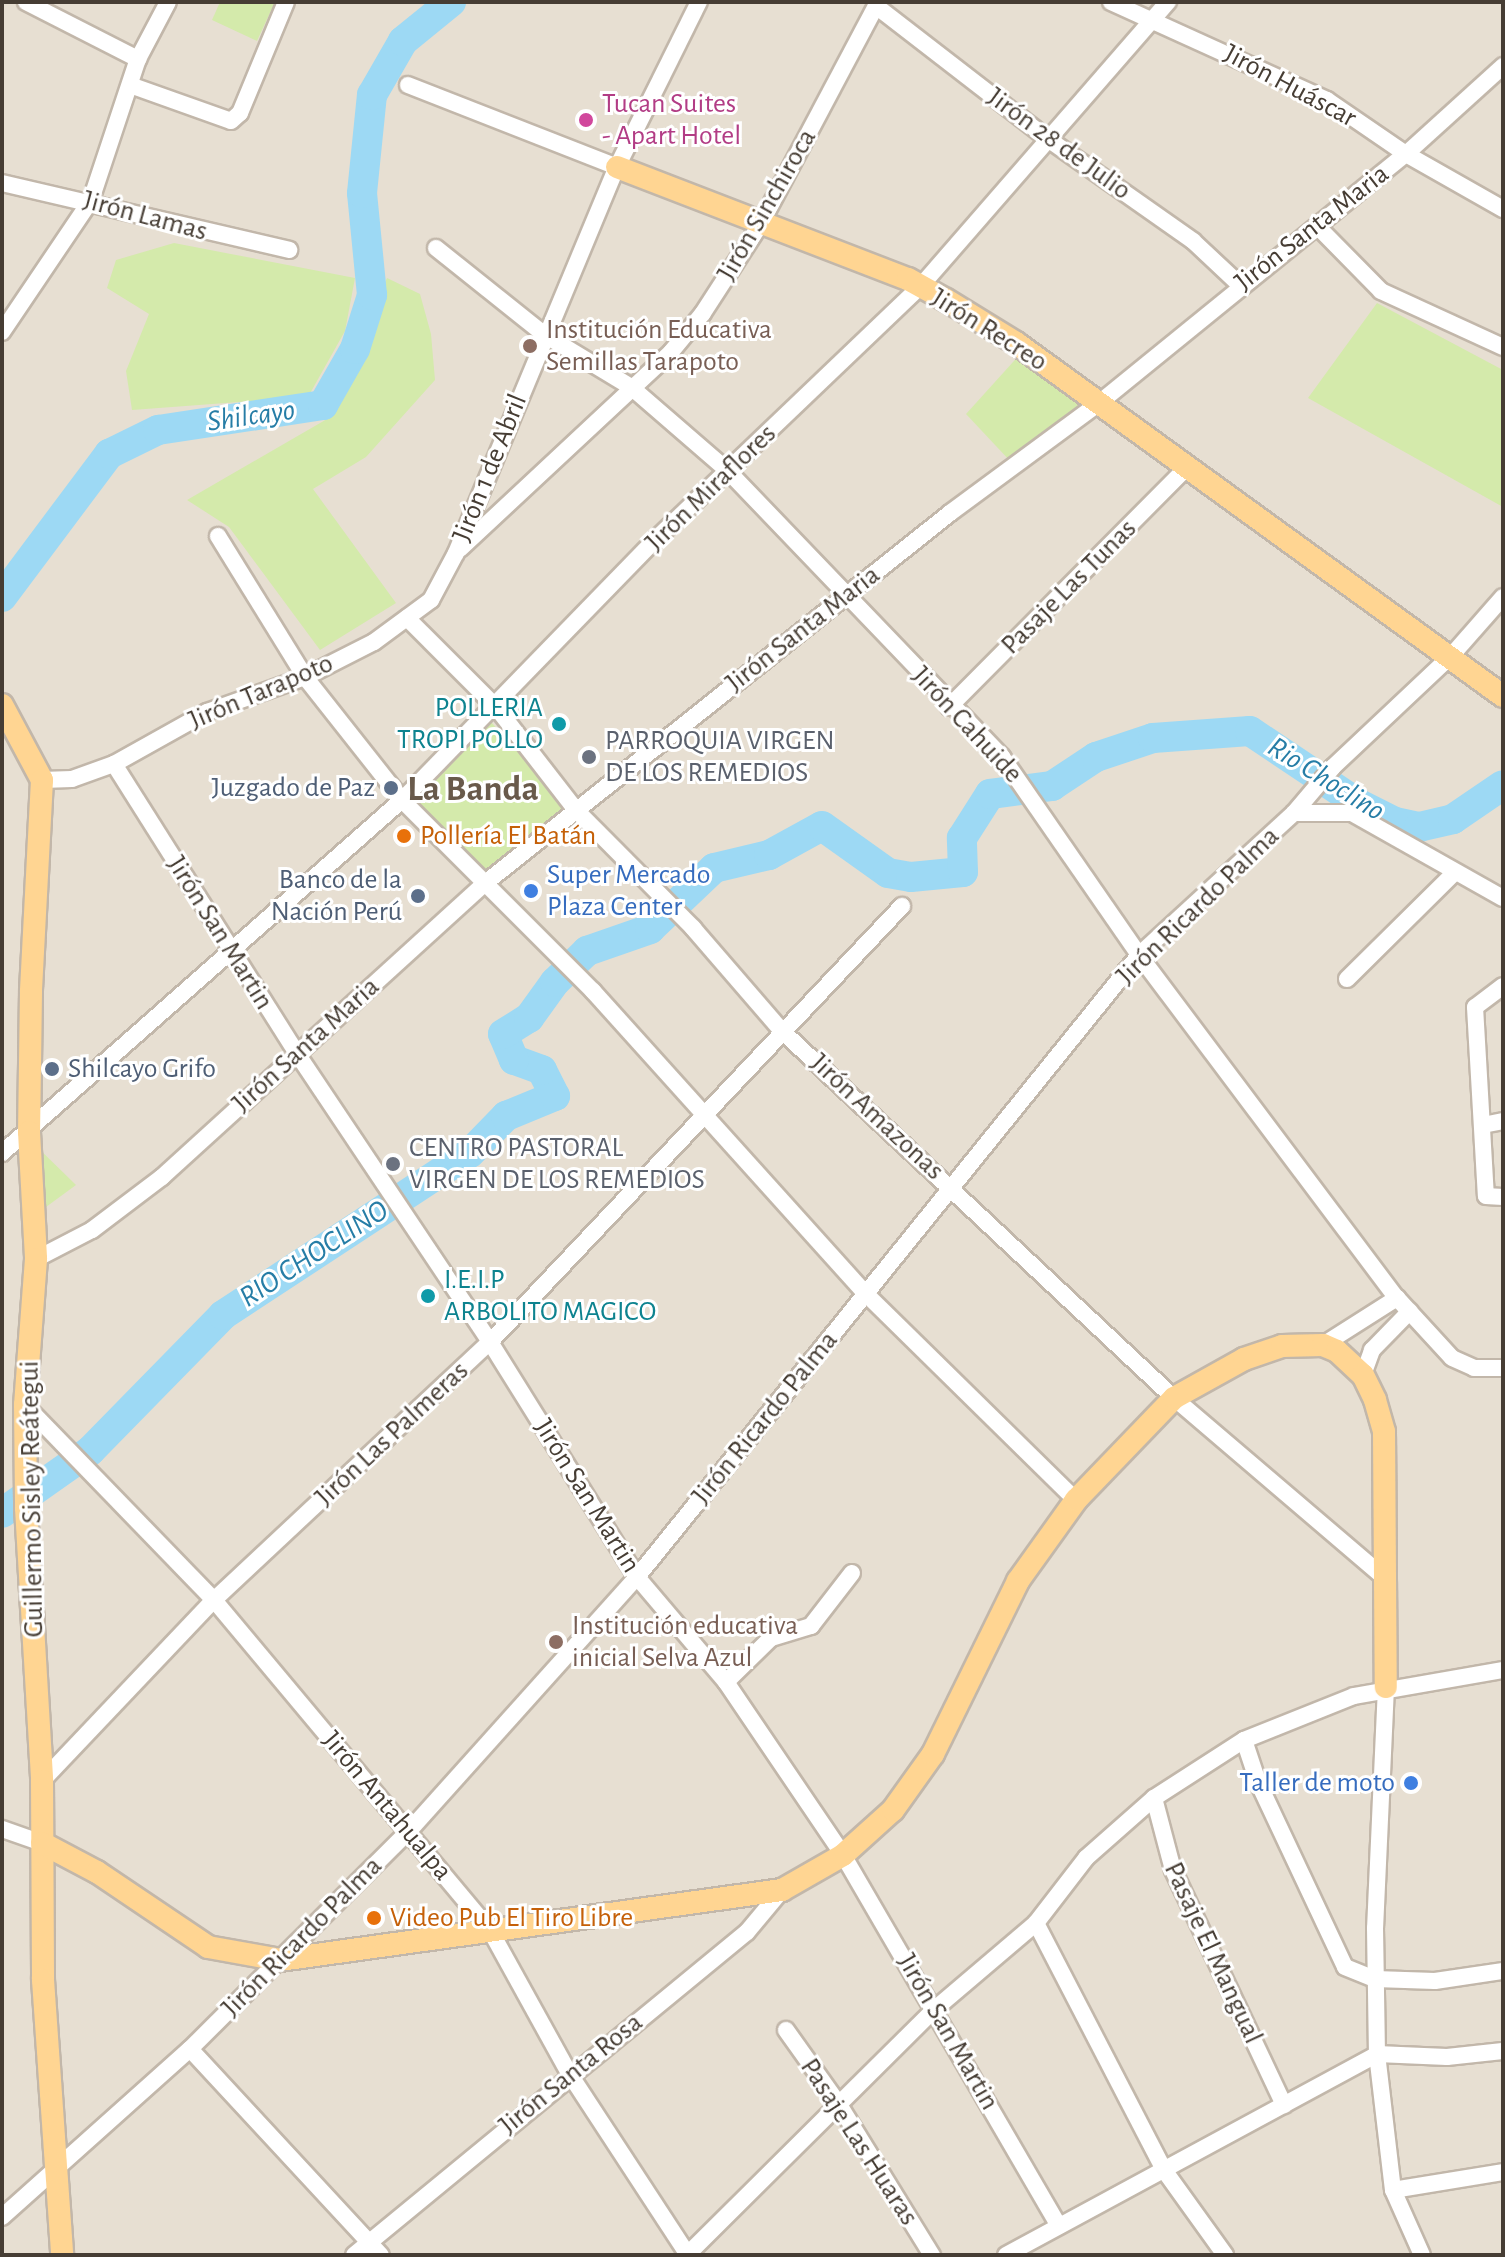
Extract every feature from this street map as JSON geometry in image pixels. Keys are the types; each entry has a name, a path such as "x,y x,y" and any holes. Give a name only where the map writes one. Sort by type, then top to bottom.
{"main road":[{"name":"Jirón Recreo","path":"617,167 920,287 1016,343 1452,655 1503,696"},
{"path":"2,705 42,780"},
{"name":"Guillermo Sisley Reátegui","path":"42,780 29,1132 36,1259 25,1405 28,1456 26,1508 42,1781 43,1980 62,2255"},
{"path":"42,1843 97,1872 208,1947 280,1960 782,1890 843,1855 893,1810 933,1754 1018,1581 1076,1500 1174,1398 1244,1359 1282,1346 1323,1345 1337,1351 1363,1375 1384,1432 1386,1687"}],"street":[{"path":"26,2 138,59"},
{"path":"2,332 91,200 138,59 168,2"},
{"path":"130,85 231,121 240,113 286,2"},
{"name":"Jirón 1 de Abril","path":"407,618 431,600 456,553 617,167 699,2"},
{"name":"Jirón Huáscar","path":"1111,2 1155,18 1327,100 1406,154 1503,209"},
{"name":"Jirón Miraflores","path":"2,1153 402,800 728,471 920,287 1168,2"},
{"name":"Jirón 28 de Julio","path":"877,4 1048,139 1193,241 1239,284"},
{"name":"Jirón Sinchiroca","path":"456,553 671,352 703,313 760,225 877,4"},
{"name":"Jirón Santa Maria","path":"36,1259 92,1230 162,1177 484,884 846,596 1098,404 1239,284 1406,154 1503,66"},
{"name":"Jirón Recreo","path":"408,85 617,167"},
{"name":"Jirón Lamas","path":"2,183 91,200 289,250"},
{"path":"1317,226 1381,291 1503,347"},
{"name":"Jirón Cahuide","path":"436,248 545,335 631,387 728,471 949,707 1002,757 1049,819 1139,955 1397,1298 1452,1358 1474,1368 1503,1368"},
{"name":"Pasaje Las Tunas","path":"949,707 1188,466"},
{"path":"218,536 305,677 402,800 593,991 709,1116 865,1293 1076,1500"},
{"name":"Jirón Ricardo Palma","path":"2,2217 56,2172 190,2049 409,1831 637,1577 950,1185 1139,955 1294,813 1333,767 1452,655 1503,597"},
{"name":"Jirón Amazonas","path":"407,618 496,707 575,809 658,897 693,928 781,1030 1174,1398 1386,1579"},
{"name":"Jirón Tarapoto","path":"42,780 72,779 114,764 207,712 305,677 374,642 407,618"},
{"name":"Jirón San Martin","path":"114,764 296,1052 490,1342 637,1577 726,1682 843,1855 1059,2226"},
{"path":"1294,813 1352,813 1503,898"},
{"path":"1347,979 1455,872"},
{"name":"Jirón Las Palmeras","path":"42,1781 214,1600 490,1342 709,1116 781,1030 902,906"},
{"path":"1495,1198 1483,1125 1475,1005 1503,986"},
{"path":"1483,1125 1503,1121"},
{"path":"1323,1345 1397,1298"},
{"path":"1363,1375 1372,1350 1410,1311"},
{"name":"Jirón Antahualpa","path":"25,1405 214,1600 490,1930 569,2073 687,2255"},
{"path":"726,1682 771,1638 811,1626 852,1573"},
{"path":"687,2255 935,2009 1036,1923 1086,1858 1154,1798 1244,1740 1386,1687 1503,1670"},
{"path":"1386,1687 1375,1979 1377,2054 1393,2190 1422,2255"},
{"path":"1244,1740 1338,1959 1353,1972 1375,1979 1435,1981 1503,1971"},
{"name":"Pasaje El Mangual","path":"1154,1798 1173,1870 1284,2105"},
{"path":"2,1829 42,1843"},
{"name":"Jirón Santa Rosa","path":"354,2255 569,2073 747,1932 782,1890"},
{"path":"1036,1923 1164,2170 1225,2255"},
{"name":"Pasaje Las Huaras","path":"786,2030 838,2103 932,2255"},
{"path":"190,2049 381,2255"},
{"path":"1006,2255 1377,2054 1447,2057 1503,2051"},
{"path":"1393,2190 1503,2172"}],"shaded area":[{"path":"2,2 1503,2 1503,2255 2,2255"}],"green space":[{"path":"220,2 275,2 257,41 212,20"},
{"path":"174,243 355,278 345,331 308,397 132,410 126,371 149,314 107,288 116,260"},
{"path":"387,278 420,294 431,334 435,380 366,457 313,489 396,603 320,650 229,527 187,500 327,419"},
{"path":"1377,303 1503,370 1503,507 1308,398"},
{"path":"1022,352 1092,399 1011,462 966,414"},
{"path":"491,722 567,807 484,882 408,797"},
{"path":"32,1142 76,1185 31,1218"}],"waterway":[{"name":"Shilcayo","path":"2,597 109,454 158,430 323,405 355,349 372,295 362,193 372,95 403,41 451,2"},
{"name":"Rio Choclino","path":"2,1513 90,1451 223,1315 470,1153 506,1116 555,1096 542,1070 514,1060 503,1034 529,1018 555,982 587,951 650,929 714,868 769,855 822,826 888,873 911,877 963,872 962,838 990,794 1052,786 1096,757 1153,738 1250,731 1359,804 1395,822 1419,827 1453,819 1503,785"}],"place":[{"name":"Tucan Suites - Apart Hotel","path":"586,120"},
{"name":"Institución Educativa Semillas Tarapoto","path":"530,346"},
{"name":"POLLERIA TROPI POLLO","path":"559,724"},
{"name":"PARROQUIA VIRGEN DE LOS REMEDIOS","path":"589,757"},
{"name":"Juzgado de Paz","path":"391,788"},
{"name":"Pollería El Batán","path":"404,836"},
{"name":"Super Mercado Plaza Center","path":"531,891"},
{"name":"Banco de la Nación Perú","path":"418,896"},
{"name":"Shilcayo Grifo","path":"52,1069"},
{"name":"CENTRO PASTORAL VIRGEN DE LOS REMEDIOS","path":"393,1164"},
{"name":"I.E.I.P ARBOLITO MAGICO","path":"428,1296"},
{"name":"Institución educativa inicial Selva Azul","path":"556,1642"},
{"name":"Taller de moto","path":"1411,1783"},
{"name":"Video Pub El Tiro Libre","path":"374,1918"}],"district":[{"name":"La Banda","path":"473,790"}],"water label":[{"name":"RIO CHOCLINO","path":"314,1254"}]}
